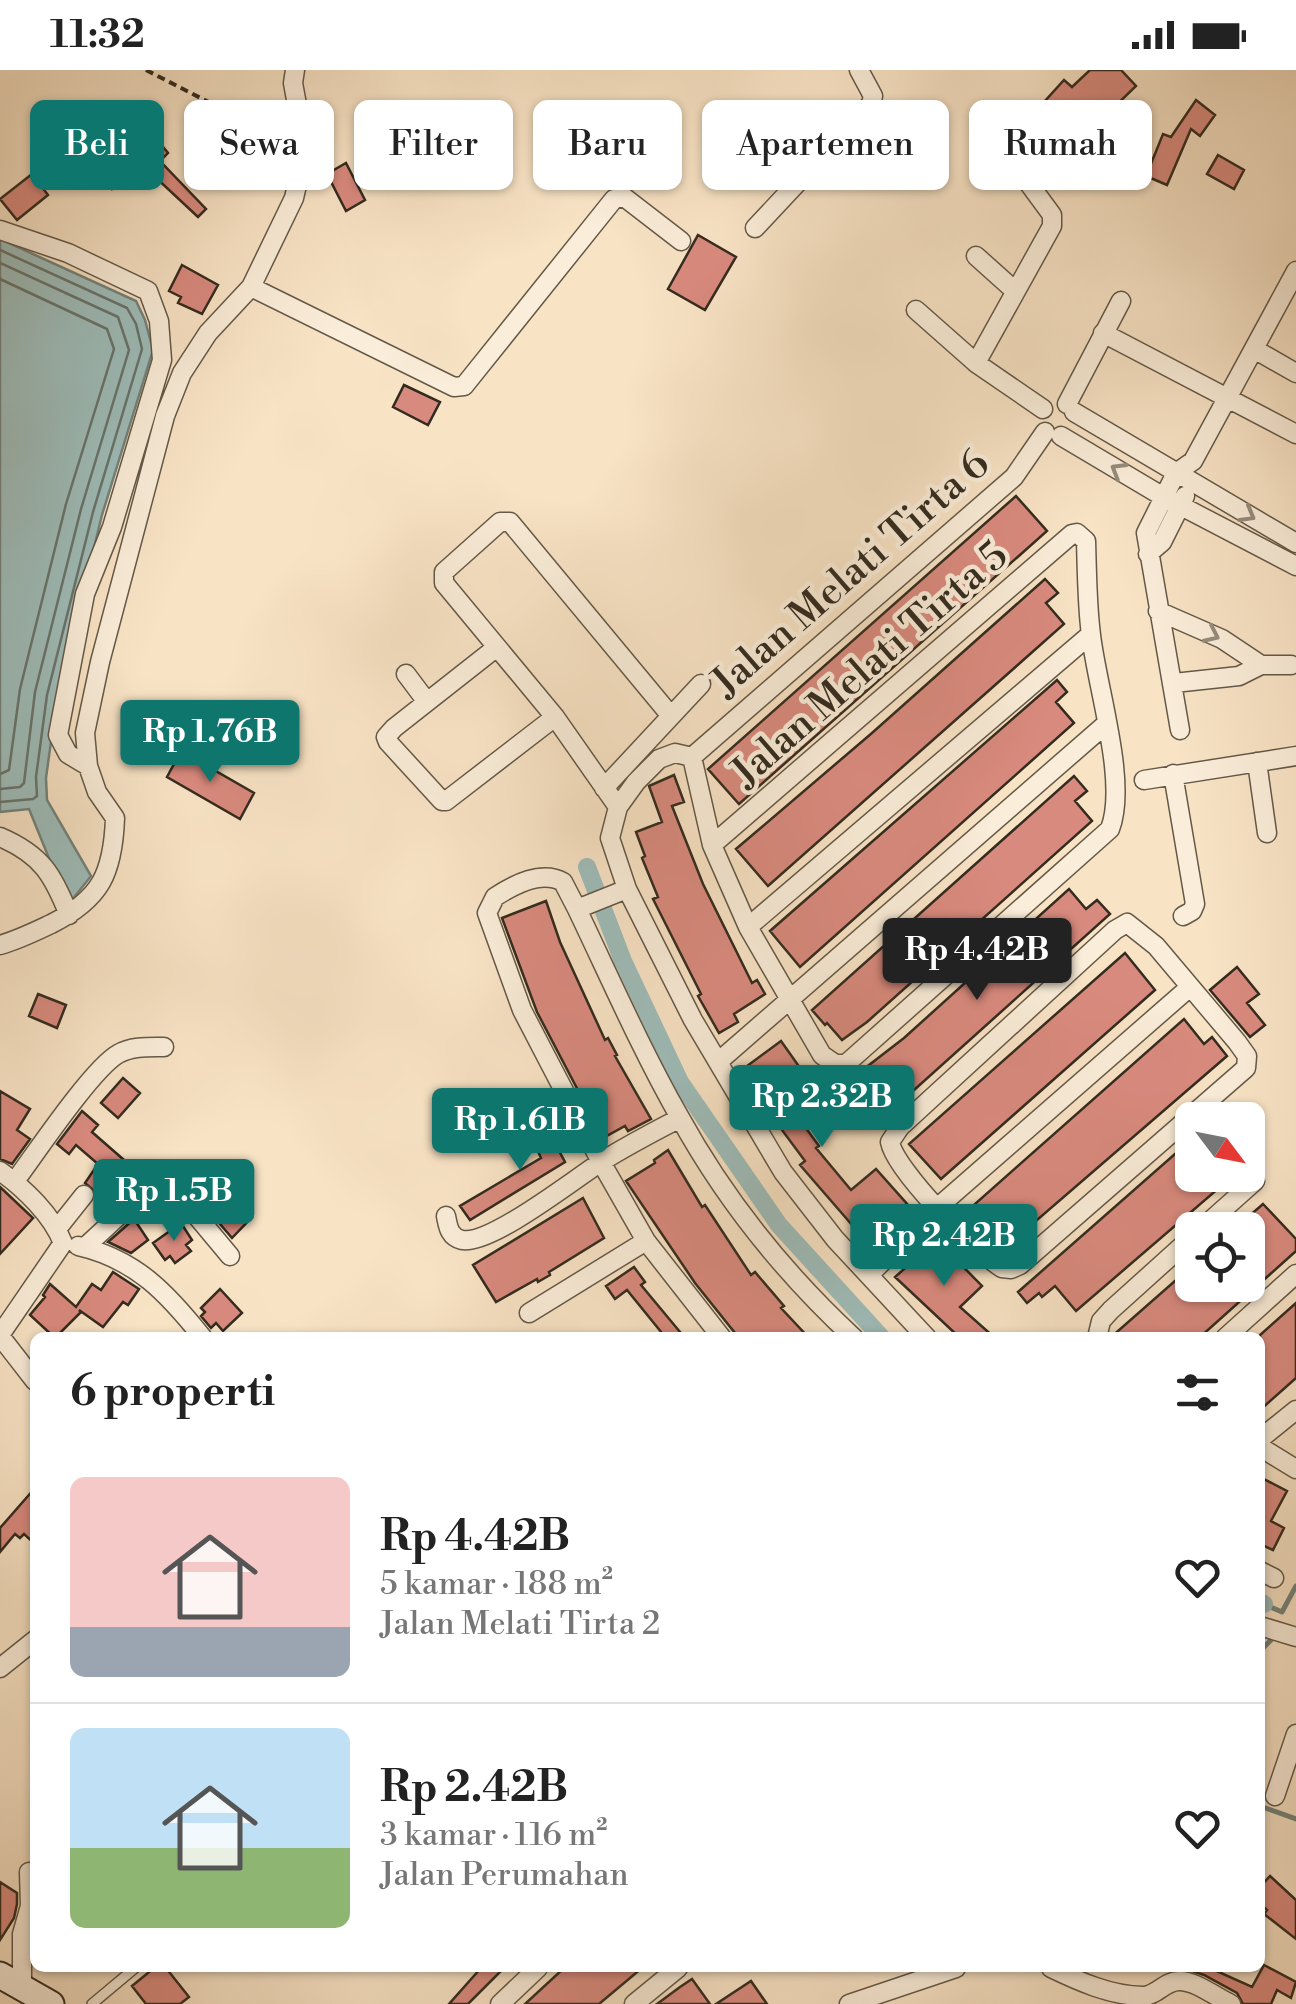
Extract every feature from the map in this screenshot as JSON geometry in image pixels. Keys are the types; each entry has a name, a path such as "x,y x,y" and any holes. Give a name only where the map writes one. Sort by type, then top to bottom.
{"main road":[{"path":"7,1981 52,2004"}],"street":[{"path":"0,945 69,915 87,903 106,876 115,827 113,810 97,792 88,766 85,732 100,662 165,416 182,373 208,333 251,287 294,198 303,159 294,70"},
{"path":"755,228 871,104 873,96 859,70"},
{"path":"976,363 1052,226 1052,216 1033,190"},
{"path":"251,287 454,386 464,386 614,199 624,197 680,241"},
{"path":"0,230 68,252 148,290 160,321 162,360 112,527 85,594 58,735 68,754 88,766"},
{"path":"976,256 1015,291"},
{"path":"1148,554 1162,542 1180,506 1184,478 1296,270"},
{"path":"1053,434 1070,431 1075,422 1070,408 1121,301"},
{"path":"916,310 976,363 1043,409"},
{"path":"1104,333 1296,434"},
{"path":"1254,349 1296,372"},
{"path":"1296,543 1070,408 1054,402 1043,409 1040,417 1053,434 1296,566"},
{"name":"Jalan Melati Tirta 6","path":"692,757 1014,478 1053,434"},
{"path":"1180,730 1146,533 1162,496 1184,478"},
{"path":"618,808 554,716 441,578 472,546 505,520 510,522 672,716"},
{"name":"Jalan Melati Tirta 5","path":"712,845 1077,533 1086,541 1091,634"},
{"path":"1158,611 1222,638 1262,665"},
{"path":"921,1332 811,1210 783,1172 622,891 610,838 618,808 659,759 675,752 692,757 712,845 748,927 828,1062 846,1064 1105,837 1114,818 1116,785 1091,634"},
{"path":"748,927 1091,634"},
{"path":"497,648 386,737 442,801 452,798 554,716"},
{"path":"1174,684 1240,676 1262,665 1291,665"},
{"path":"406,674 428,702"},
{"path":"604,788 701,684"},
{"path":"718,1062 1106,724"},
{"path":"1144,780 1296,756"},
{"path":"1257,762 1268,834"},
{"path":"1174,774 1195,898 1192,910 1183,916"},
{"path":"0,837 47,867 69,915"},
{"path":"717,1332 646,1241 522,1010 487,913 495,897 539,877 558,878 581,907 680,1118 755,1229 820,1306 848,1332"},
{"path":"581,907 622,891"},
{"path":"1127,923 1138,929 1190,987 1246,1056 1246,1068 1011,1270 994,1263 938,1208 898,1161 890,1142 894,1135 1127,923"},
{"path":"869,1275 938,1208 1190,987"},
{"path":"164,1046 117,1054 7,1176 60,1236 132,1267 166,1292 198,1332"},
{"path":"446,1216 449,1231 455,1237 478,1237 519,1217 601,1162 680,1118"},
{"path":"85,1247 153,1184 162,1182 170,1184 230,1256"},
{"path":"1220,1212 1242,1192"},
{"path":"30,1374 0,1335 84,1194"},
{"path":"529,1313 646,1241"},
{"path":"1098,1332 1111,1310 1175,1252"},
{"path":"1232,1332 1296,1274"},
{"path":"1265,1438 1296,1410"},
{"path":"1265,1446 1296,1468"},
{"path":"1265,1628 1295,1636"},
{"path":"0,1668 30,1644"},
{"path":"1275,1796 1296,1734"},
{"path":"7,1981 30,1906 29,1872"},
{"path":"500,2004 534,1972"},
{"path":"634,2004 673,1972"},
{"path":"850,2004 944,1972"},
{"path":"1060,1972 1144,2000 1178,1981 1230,2004"}],"lane":[{"path":"92,2004 130,1972"}],"path":[{"path":"146,70 206,100"}],"water":[{"path":"0,239 136,301 153,350 102,515 57,698 46,778 47,800 91,876 68,905 29,809 0,812"}],"building":[{"path":"1090,70 1121,70 1136,86 1122,100 1046,100 1064,80 1072,87"},
{"path":"1196,100 1215,115 1200,136 1191,129 1167,185 1152,179 1152,161 1163,134 1171,137"},
{"path":"1218,155 1244,170 1234,189 1207,174"},
{"path":"346,163 354,179 354,190 360,190 365,200 346,211 334,188 334,170"},
{"path":"164,165 206,209 198,217 164,185"},
{"path":"30,176 30,190 44,190 48,195 17,220 0,199"},
{"path":"698,235 736,257 705,310 668,289"},
{"path":"182,265 218,285 202,314 178,303 181,297 169,291"},
{"path":"404,385 440,402 428,425 393,407"},
{"path":"1016,496 1047,531 739,804 708,769"},
{"path":"1045,579 1058,593 1046,603 1064,624 768,886 736,849"},
{"path":"1057,680 1067,692 1056,702 1074,723 800,967 770,931"},
{"path":"181,751 254,793 240,819 167,777"},
{"path":"674,775 684,802 672,806 703,884 752,983 757,980 765,994 734,1014 738,1022 719,1033 653,899 658,897 636,832 662,822 649,786"},
{"path":"1074,776 1087,791 1075,801 1092,821 867,1022 842,1040 825,1025 812,1010"},
{"path":"1069,889 1086,909 1097,900 1110,914 874,1126 861,1112 874,1100 854,1082 864,1069 904,1038"},
{"path":"546,901 560,942 605,1040 608,1038 651,1119 628,1131 625,1126 603,1138 537,1012 502,918"},
{"path":"1125,953 1155,990 941,1179 909,1144"},
{"path":"1237,967 1259,994 1247,1003 1265,1025 1250,1037 1210,990"},
{"path":"38,994 66,1005 57,1028 29,1016"},
{"path":"1184,1019 1204,1044 1212,1037 1227,1056 1015,1239 1021,1246 1006,1256 967,1211"},
{"path":"781,1041 805,1075 780,1093 819,1146 816,1148 851,1190 876,1169 908,1205 881,1228 887,1235 872,1248 800,1165 805,1161 739,1072"},
{"path":"123,1078 140,1093 118,1118 101,1103"},
{"path":"0,1091 30,1109 17,1130 30,1139 12,1164 0,1159"},
{"path":"82,1111 98,1125 92,1132 124,1160 109,1178 120,1186 108,1203 85,1183 98,1164 76,1145 69,1154 57,1144"},
{"path":"542,1119 565,1162 470,1220 460,1206 541,1158 527,1127"},
{"path":"668,1150 702,1207 705,1205 751,1275 755,1272 803,1332 734,1332 695,1283 626,1181"},
{"path":"1175,1154 1175,1192 1214,1192 1191,1212 1175,1212 1175,1226 1076,1311 1055,1286 1027,1303 1018,1292"},
{"path":"203,1165 217,1180 212,1185 252,1217 232,1238 185,1183"},
{"path":"0,1187 33,1218 0,1254"},
{"path":"583,1198 604,1238 549,1272 550,1275 496,1302 473,1265"},
{"path":"1263,1204 1296,1239 1296,1251 1265,1279 1265,1212 1254,1212"},
{"path":"134,1219 148,1240 131,1253 108,1242"},
{"path":"181,1223 192,1240 186,1245 191,1251 175,1263 170,1256 165,1260 153,1243"},
{"path":"937,1240 982,1286 960,1307 988,1332 954,1332 895,1277"},
{"path":"634,1267 645,1282 641,1285 680,1332 661,1332 627,1290 615,1299 606,1286"},
{"path":"113,1272 139,1289 128,1305 123,1302 103,1327 79,1310 61,1332 48,1332 30,1315 50,1284 76,1307 92,1284 101,1290"},
{"path":"1175,1281 1175,1302 1239,1302 1206,1332 1117,1332"},
{"path":"220,1289 242,1313 223,1331 216,1323 211,1328 201,1316 205,1312 201,1308"},
{"path":"1296,1303 1296,1378 1265,1406 1265,1332"},
{"path":"1265,1480 1287,1491 1271,1521 1284,1528 1273,1550 1265,1546"},
{"path":"30,1494 30,1539 24,1534 20,1538 15,1534 0,1552 0,1528"},
{"path":"1270,1876 1296,1900 1296,1939 1265,1915 1265,1882"},
{"path":"0,1882 17,1893 17,1904 14,1918 0,1940"},
{"path":"1265,1966 1296,1982 1291,1998 1277,1990 1271,2004 1243,2004 1237,1993 1195,1972 1219,1972 1252,1987 1260,1972 1265,1972"},
{"path":"149,1972 169,1972 189,1997 180,2004 146,2004 132,1986"},
{"path":"477,1972 500,1972 468,2004 449,2004"},
{"path":"560,1972 637,1972 599,2004 525,2004"},
{"path":"692,1979 710,2004 657,2004 680,1987"},
{"path":"751,1981 767,2004 716,2004"}],"waterway":[{"path":"587,867 623,961 680,1082 779,1225 877,1332"},
{"path":"1265,1604 1282,1612 1296,1586"},
{"path":"1265,1646 1274,1637"},
{"path":"1265,1808 1296,1819"}]}
